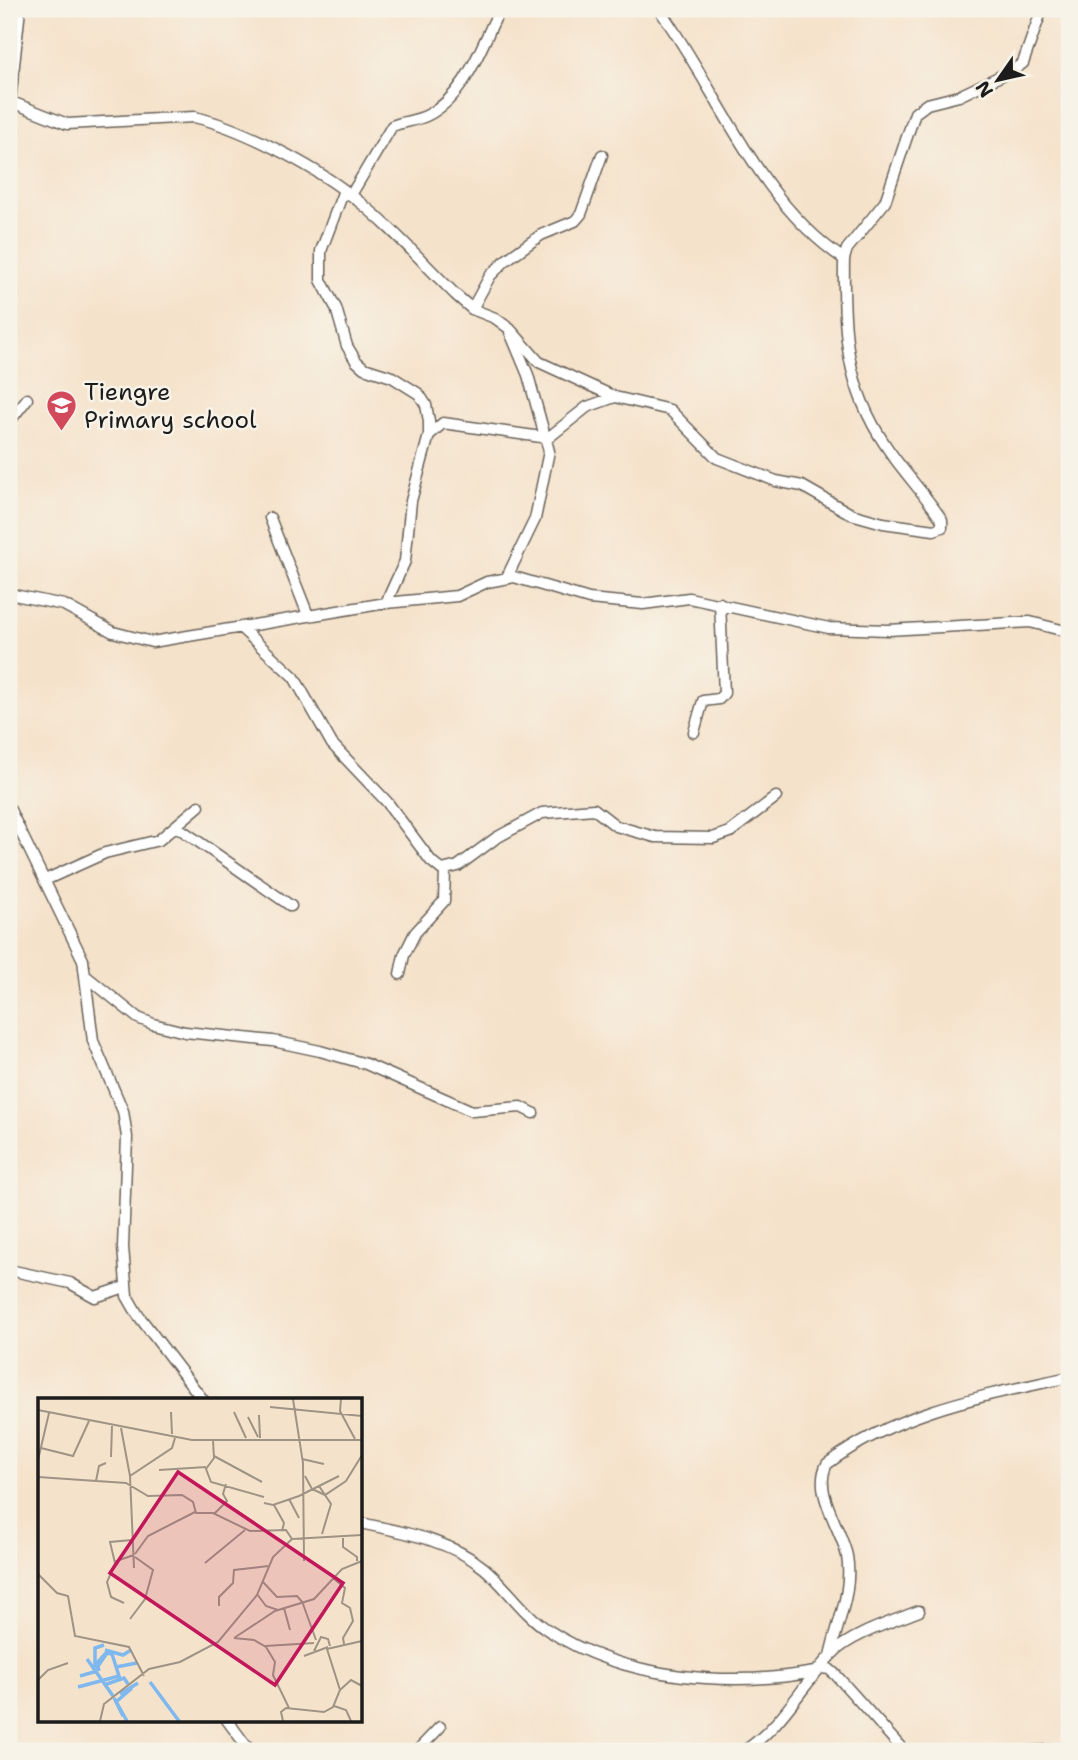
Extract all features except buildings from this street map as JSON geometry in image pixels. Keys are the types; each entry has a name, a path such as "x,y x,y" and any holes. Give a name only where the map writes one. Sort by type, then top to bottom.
{"street":[{"path":"20,9 9,102 67,124 180,117 212,121 256,140 348,193 472,309 495,318 510,329 539,362 615,397 670,410 717,458 776,481 802,486 851,514 883,523 934,530 942,527 939,515 882,440 851,373 845,340 844,259 847,248 885,202 915,113 928,104 959,96 1016,69 1023,62 1042,9"},
{"path":"386,603 405,561 411,501 429,435 426,405 419,394 393,377 364,368 356,361 347,346 336,309 321,280 321,251 348,193 392,126 429,115 454,93 471,70 500,9"},
{"path":"659,9 687,48 765,183 824,246 844,259"},
{"path":"472,309 490,276 506,260 541,235 575,221 581,214 602,156"},
{"path":"508,577 535,519 549,451 548,438 510,329"},
{"path":"429,435 443,423 548,438 587,407 615,397"},
{"path":"9,422 27,399"},
{"path":"270,518 309,615"},
{"path":"9,594 64,605 113,632 152,642 386,603 457,596 487,582 508,577 589,599 643,604 689,598 830,628 888,630 1022,622 1049,625 1069,632"},
{"path":"694,732 703,701 719,699 724,693 720,603"},
{"path":"242,628 294,677 332,744 387,802 435,866 445,871 458,866 496,838 517,829 531,817 542,813 594,809 617,826 640,834 655,837 713,838 730,832 776,797"},
{"path":"45,880 105,853 159,840 199,806"},
{"path":"9,808 77,945 87,977 88,1019 93,1041 118,1099 127,1137 123,1247 125,1287 138,1315 202,1398"},
{"path":"176,826 291,906"},
{"path":"400,974 404,955 415,933 443,901 445,871"},
{"path":"87,977 138,1018 153,1024 185,1032 273,1041 320,1051 366,1064 472,1111 521,1107 533,1113"},
{"path":"9,1270 70,1283 95,1297 125,1287"},
{"path":"830,1656 846,1601 848,1584 846,1555 821,1483 827,1464 885,1429 944,1404 1069,1377"},
{"path":"362,1524 394,1530 463,1553 502,1585 537,1623 612,1660 702,1678 772,1680 829,1669 904,1751"},
{"path":"744,1751 777,1724 830,1656 847,1644 919,1611"},
{"path":"228,1722 250,1751"},
{"path":"417,1751 440,1727"},
{"path":"1029,1751 1069,1749"}],"place":[{"name":"Tiengre Primary school","path":"61,433"}]}
